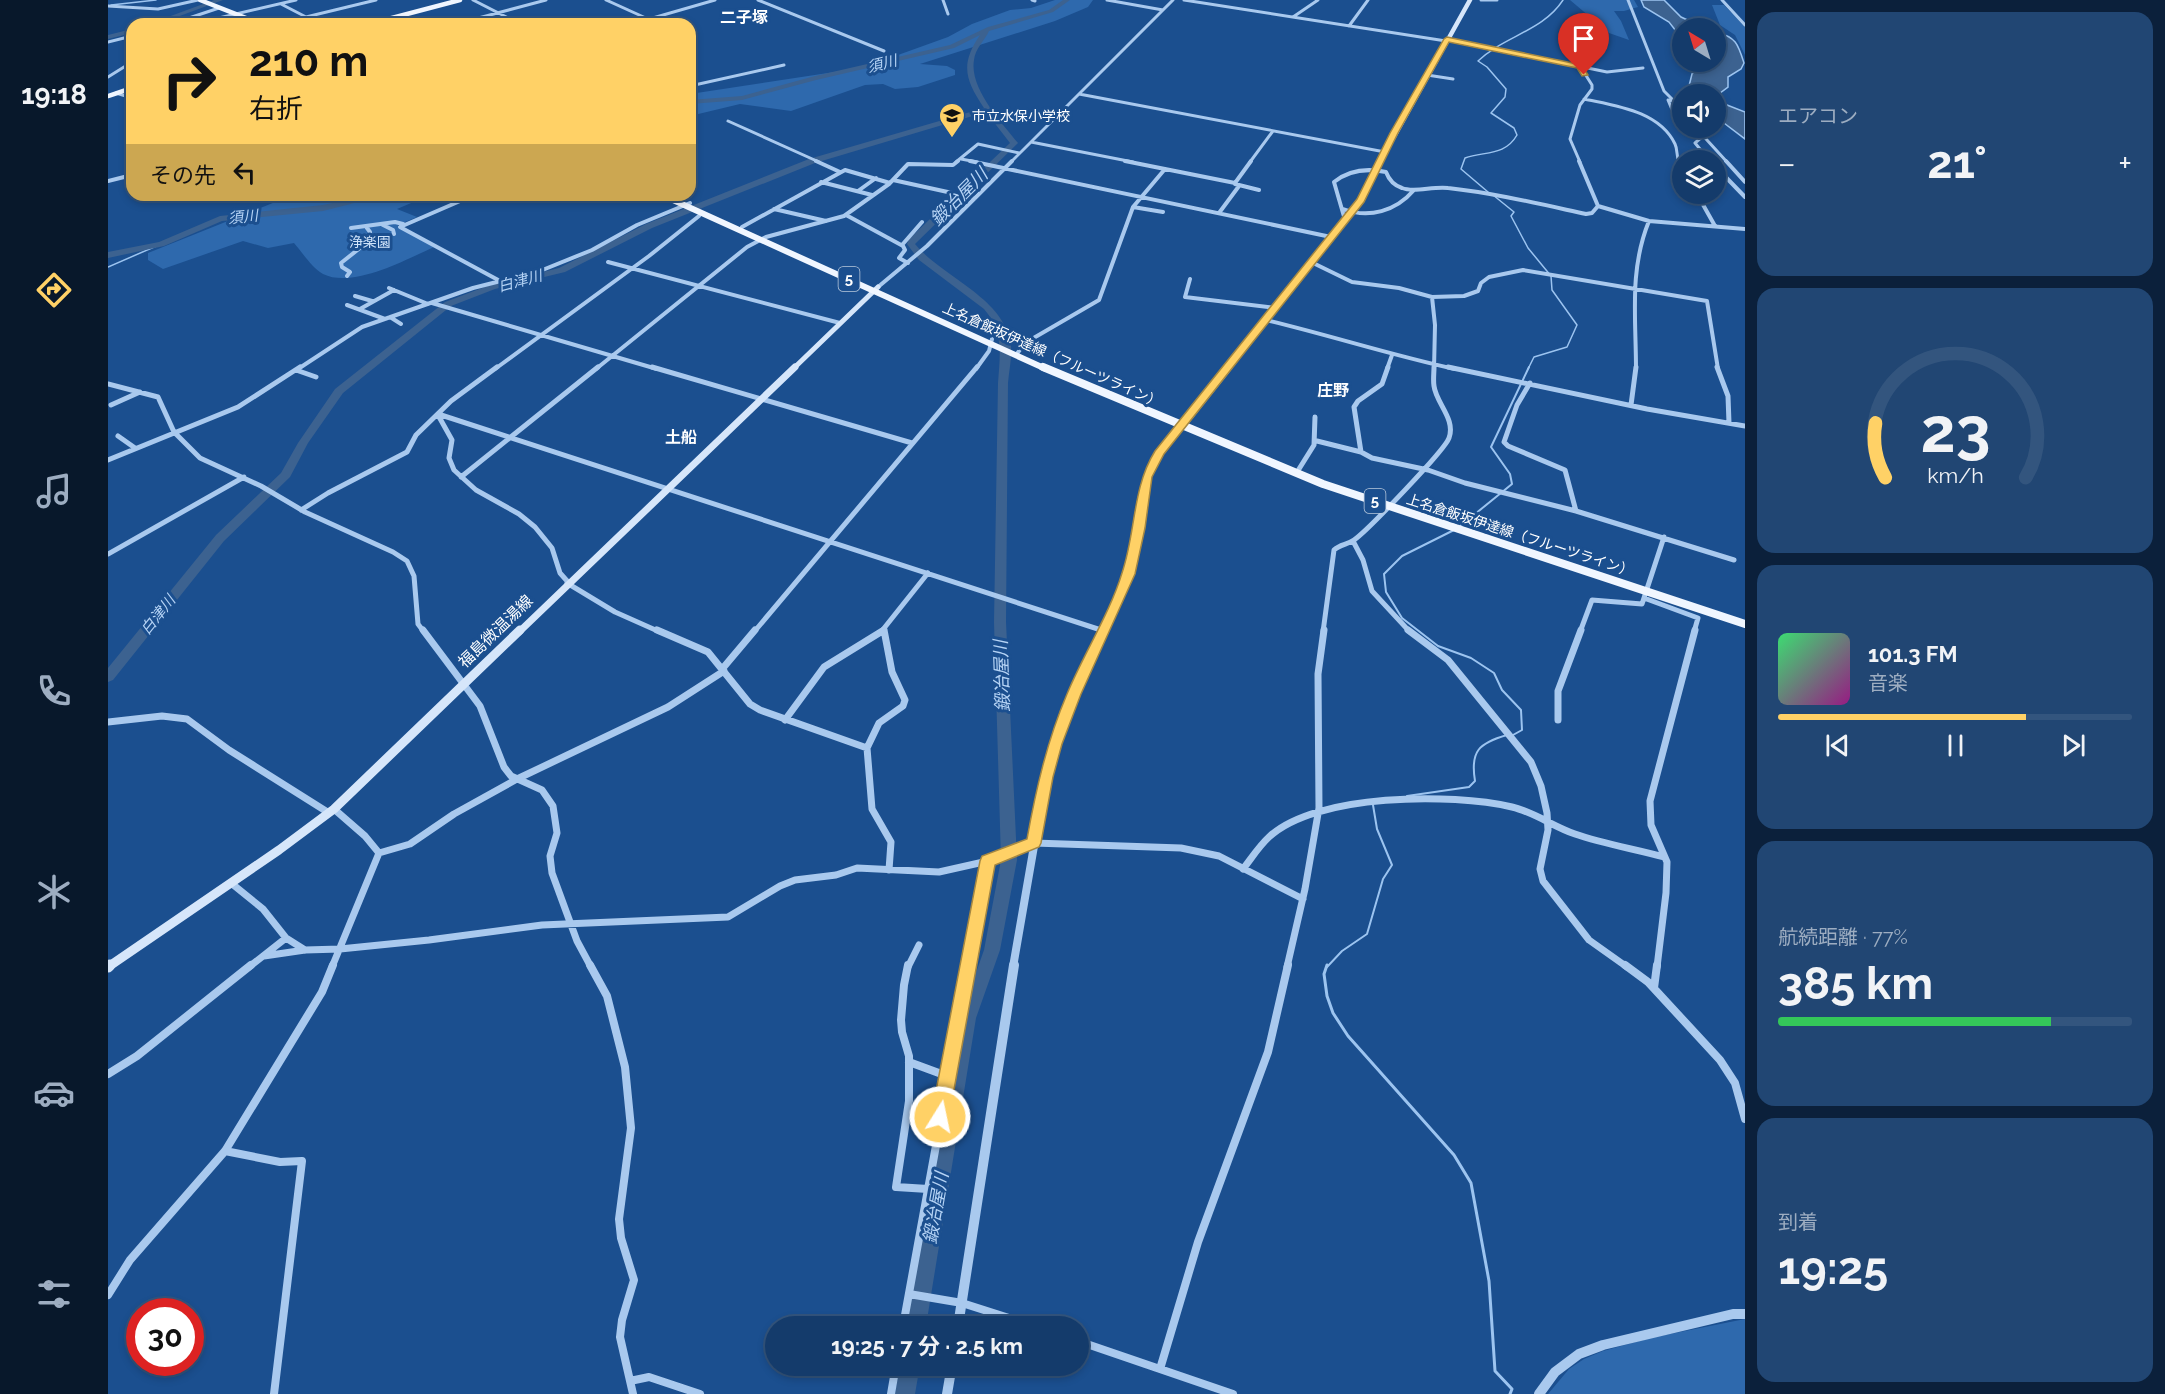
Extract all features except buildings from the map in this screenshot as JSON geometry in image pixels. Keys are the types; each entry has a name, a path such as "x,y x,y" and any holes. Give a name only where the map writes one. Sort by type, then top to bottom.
{"main road":[{"path":"392,18 460,0"},
{"path":"1183,424 1346,220 1369,187 1385,152 1470,0"},
{"path":"200,1 246,18"},
{"path":"108,96 126,90"},
{"name":"上名倉飯坂伊達線（フルーツライン）","path":"678,201 689,205"},
{"name":"上名倉飯坂伊達線（フルーツライン）","path":"682,201 703,214 876,288 994,343 1323,484 1389,503"},
{"name":"上名倉飯坂伊達線（フルーツライン）","path":"703,214 742,227 764,239"},
{"name":"福島微温湯線","path":"108,967 331,811 876,288"},
{"name":"上名倉飯坂伊達線（フルーツライン）","path":"1183,424 1389,503 1646,592 1745,618"},
{"name":"上名倉飯坂伊達線（フルーツライン）","path":"1646,592 1671,603 1745,624"}],"street":[{"path":"218,18 296,0"},
{"path":"281,4 307,17 376,0"},
{"path":"473,0 508,18"},
{"path":"479,18 546,0"},
{"path":"606,0 647,18"},
{"path":"652,18 715,0"},
{"path":"758,0 884,51"},
{"path":"943,0 948,14"},
{"path":"1107,0 1162,10"},
{"path":"876,288 908,263 1173,0"},
{"path":"1184,0 1447,40 1608,72 1643,68"},
{"path":"1293,17 1318,0"},
{"path":"1349,26 1368,0"},
{"path":"1481,0 1497,0"},
{"path":"1722,0 1745,25"},
{"path":"108,6 158,9 200,1"},
{"path":"1627,1 1664,91 1672,99"},
{"path":"189,18 218,8"},
{"path":"108,42 126,38"},
{"path":"696,84 784,65"},
{"path":"108,77 126,66"},
{"path":"1580,66 1592,85 1592,89 1584,99 1572,124 1570,139 1598,206"},
{"path":"108,70 122,69"},
{"path":"1427,75 1453,79"},
{"path":"116,93 126,96"},
{"path":"1079,94 1385,152"},
{"path":"1584,99 1637,111 1666,130 1677,150"},
{"path":"728,121 840,172"},
{"path":"1219,213 1274,131"},
{"path":"1701,138 1695,143 1701,150"},
{"path":"1705,138 1745,182"},
{"path":"1031,142 1259,190"},
{"path":"461,477 743,249 764,239 846,215 892,181 908,164 949,166 978,144 1019,153"},
{"path":"961,159 1331,237"},
{"path":"742,227 821,181 849,169 876,178 975,198"},
{"path":"1017,353 1025,343 1099,300 1134,207 1165,169"},
{"path":"1346,220 1335,180 1368,169 1386,172 1390,182 1398,187 1414,190 1434,186 1483,192 1589,215 1598,206"},
{"path":"108,181 126,176"},
{"path":"1726,177 1745,196"},
{"path":"858,191 876,178"},
{"path":"821,181 872,195"},
{"path":"1343,209 1351,213 1388,210 1405,200 1414,190"},
{"path":"351,228 367,228 398,222 403,224 459,201"},
{"path":"1703,204 1715,226"},
{"path":"108,460 238,407 351,333 472,288 540,271 586,252 637,225 689,205"},
{"path":"1598,206 1648,221 1745,229"},
{"path":"1134,207 1162,212"},
{"path":"774,209 826,221"},
{"path":"301,510 328,493 404,454 416,435 452,401 703,214"},
{"path":"846,215 902,246 905,250 899,258 908,263"},
{"path":"1631,405 1636,376 1633,288 1637,252 1648,221"},
{"path":"902,246 922,222"},
{"path":"403,224 400,226 500,281"},
{"path":"383,225 393,230 394,234"},
{"path":"347,276 350,272 342,267 341,263 370,240 370,232 367,228"},
{"path":"608,262 840,323"},
{"path":"1311,262 1352,282 1399,288 1432,297 1464,296 1478,291 1483,280 1491,275 1511,274 1523,270 1709,302 1718,371 1728,396 1729,423"},
{"path":"1190,279 1185,297 1276,308"},
{"path":"360,309 392,289 430,303 912,443"},
{"path":"356,297 372,301"},
{"path":"1160,1369 1198,1242 1268,1052 1303,899 1319,810 1318,674 1334,550 1353,541 1423,470 1446,443 1450,434 1449,421 1436,394 1432,297"},
{"path":"347,305 401,324"},
{"path":"1266,320 1308,329 1392,355 1631,405 1745,426"},
{"path":"379,852 410,844 454,814 517,779 668,707 723,670 982,361 994,343"},
{"path":"1361,452 1353,413 1355,404 1382,384 1392,355"},
{"path":"296,370 316,377"},
{"path":"1530,383 1517,405 1504,442 1508,446 1565,470 1576,511"},
{"path":"108,384 160,399 174,432 200,458 244,477 301,510 393,552 407,561 414,576 418,624 464,682 485,715 499,758 511,776 542,789 553,806 557,833 550,856 551,868 576,941 607,996 625,1067 631,1128 619,1219 621,1238 634,1280 622,1320 620,1337 633,1394"},
{"path":"111,405 141,392"},
{"path":"438,414 512,436 1104,631"},
{"path":"438,414 452,440 449,462 477,491 521,515 528,522 555,552 557,569 568,582 615,612 704,650 750,704 785,720 867,748"},
{"path":"1299,469 1312,453 1317,441 1315,417"},
{"path":"960,1316 1046,777 1055,744 1074,694 1104,631 1132,560 1147,477 1159,453 1183,424"},
{"path":"118,436 135,448"},
{"path":"1317,441 1361,452 1372,458 1576,511 1734,560"},
{"path":"108,554 244,477"},
{"path":"1558,720 1558,691 1592,600 1638,605 1646,592 1664,537"},
{"path":"1353,541 1363,560 1371,591 1377,599 1411,633 1448,660 1528,757 1538,778 1547,823 1540,870 1542,881 1589,940 1654,988 1681,1015 1730,1072 1745,1119"},
{"path":"785,720 827,664 884,630 928,573"},
{"path":"1654,988 1666,893 1667,862 1649,818 1650,801 1698,618 1671,603"},
{"path":"884,630 892,672 905,700 903,706 879,723 867,748 872,809 891,842 889,870"},
{"path":"108,722 162,716 187,718 229,750 331,811 365,836 379,852"},
{"path":"1243,869 1269,836 1302,816 1319,810 1369,802 1453,799 1510,806 1574,834 1664,857"},
{"path":"264,956 542,925 728,916 780,886 795,880 836,875 857,868 939,872 988,861 1021,846 1034,843 1195,849 1219,856 1303,899"},
{"path":"108,1295 130,1260 225,1151 314,1007 379,852"},
{"path":"906,1316 912,1295 947,1076 988,861"},
{"path":"231,883 263,909 286,938 305,950"},
{"path":"108,1074 137,1056 286,938"},
{"path":"919,945 912,952 908,962 904,985 901,1028 909,1062 907,1130 896,1187 928,1189"},
{"path":"909,1062 947,1076"},
{"path":"225,1151 280,1162 302,1161 274,1394"},
{"path":"912,1295 962,1303 1003,1316"},
{"path":"1539,1394 1555,1372 1579,1354 1629,1338 1733,1314 1745,1314"},
{"path":"1089,1345 1233,1394"},
{"path":"891,1394 894,1376"},
{"path":"947,1394 950,1376"},
{"path":"630,1381 649,1377 682,1390 700,1394"}],"green space":[{"path":"1055,0 1093,0 1088,7 1055,21 920,64 947,66 955,70 955,75 918,87 895,89 883,84 865,85 791,111 740,104 696,115 696,93 873,64 948,37 972,24 1010,10 1031,8"},
{"path":"1570,0 1634,0 1638,7 1614,11 1629,40 1609,33"},
{"path":"1712,5 1724,5 1745,27 1745,55 1735,35 1726,29 1726,18 1717,18"},
{"name":"浄楽園","path":"278,201 416,201 397,209 417,217 398,227 434,247 380,271 349,278 335,278 323,274 311,264 294,243 268,248 243,241 163,269 148,260 148,253"},
{"path":"1745,1319 1745,1394 1548,1394 1569,1369 1584,1359 1603,1351 1650,1338"}],"shaded area":[{"path":"1641,0 1664,0 1683,18 1672,18 1672,26 1644,7"},
{"path":"1726,35 1735,42 1744,63 1741,69 1728,77 1726,88 1726,84 1690,84 1694,72 1726,72"},
{"path":"1726,104 1745,112 1745,139 1726,125"}],"waterway":[{"path":"111,5 156,0"},
{"path":"169,18 220,0"},
{"name":"須川","path":"696,102 742,98 815,78 952,47 990,28 1051,11 1067,0"},
{"path":"1488,192 1461,169 1465,158 1501,150 1517,135 1514,128 1491,113 1505,97 1506,89 1487,67 1478,61 1499,45 1545,19 1563,0"},
{"path":"108,37 126,32"},
{"name":"鍛冶屋川","path":"918,1316 968,1018 992,950 1009,860 1000,622 1003,383 1006,345 995,316 987,307 922,258 911,244 1014,143 985,104 970,70 972,53 986,32"},
{"name":"白津川","path":"108,677 220,538 286,475 303,443 339,391 448,304 493,287 562,270 649,226 812,161 987,109"},
{"path":"1493,195 1514,212 1511,216 1528,248 1551,276 1552,290 1577,325 1567,347 1534,357 1529,367"},
{"name":"須川","path":"108,255 161,244 220,219 323,208 355,201"},
{"path":"108,267 161,244"},
{"path":"1459,527 1512,484 1510,474 1491,447 1529,367"},
{"path":"1454,530 1402,556 1384,574 1386,592 1402,618 1438,646 1471,658 1494,673 1502,690 1521,710 1522,730 1513,735"},
{"path":"1407,796 1469,787 1475,781 1474,762 1479,750 1489,741 1507,735"},
{"path":"1327,967 1342,951 1367,934 1383,879 1392,865 1377,829 1373,805"},
{"path":"1327,965 1324,974 1327,996 1333,1013 1348,1036 1454,1155 1471,1183 1489,1281 1495,1371 1512,1389 1510,1394"},
{"name":"鍛冶屋川","path":"905,1394 908,1376"}],"place":[{"name":"市立水保小学校","path":"952,139"}],"district":[{"name":"二子塚","path":"744,17"},
{"name":"庄野","path":"1333,390"},
{"name":"土船","path":"681,437"}],"route":[{"path":"940,1117 988,861 1026,844 1034,843 1038,814 1055,744 1074,694 1108,623 1128,574 1139,528 1147,477 1152,464 1361,200 1394,133 1447,39 1580,66 1584,75"}]}
